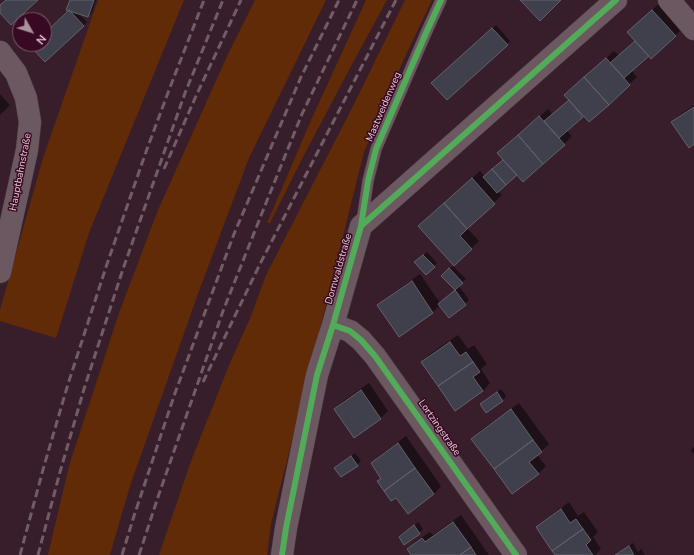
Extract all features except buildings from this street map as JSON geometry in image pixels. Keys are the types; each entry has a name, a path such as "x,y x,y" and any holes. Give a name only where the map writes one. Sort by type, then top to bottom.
{"street":[{"name":"Dornwaldstraße","path":"282,555 286,528 317,375 361,226 616,0"},
{"path":"669,0 694,29"},
{"name":"Hauptbahnstraße","path":"0,272 27,150 30,122 26,98 16,73 1,53"},
{"name":"Lortzingstraße","path":"333,325 350,331 376,356 516,555"}],"lane":[{"name":"Mastweidenweg","path":"361,226 368,181 376,149 441,0"}],"shaded area":[{"path":"98,0 184,0 89,233 56,338 0,321 0,310 43,158"},
{"path":"255,0 326,0 249,158 199,291 130,486 110,555 48,555 69,466 119,313 158,210 228,54"},
{"path":"366,0 387,0 302,159 270,223 267,223 312,118"},
{"path":"405,0 432,0 404,59 364,152 271,524 267,555 159,555 191,461 230,363 251,316 266,275 352,108"}],"railway":[{"path":"20,555 68,384 107,264 147,149 204,0"},
{"path":"38,555 84,389 123,269 185,93 223,0"},
{"path":"164,169 241,0"},
{"path":"122,555 174,396 234,234 301,77 339,0"},
{"path":"139,555 223,311 302,114 357,0"},
{"path":"203,382 260,264 396,0"}],"cycle path":[{"path":"282,555 286,528 317,375 361,226 368,181 376,149 441,0"},
{"path":"361,226 616,0"},
{"path":"333,325 350,331 361,340 375,356 516,555"}]}
